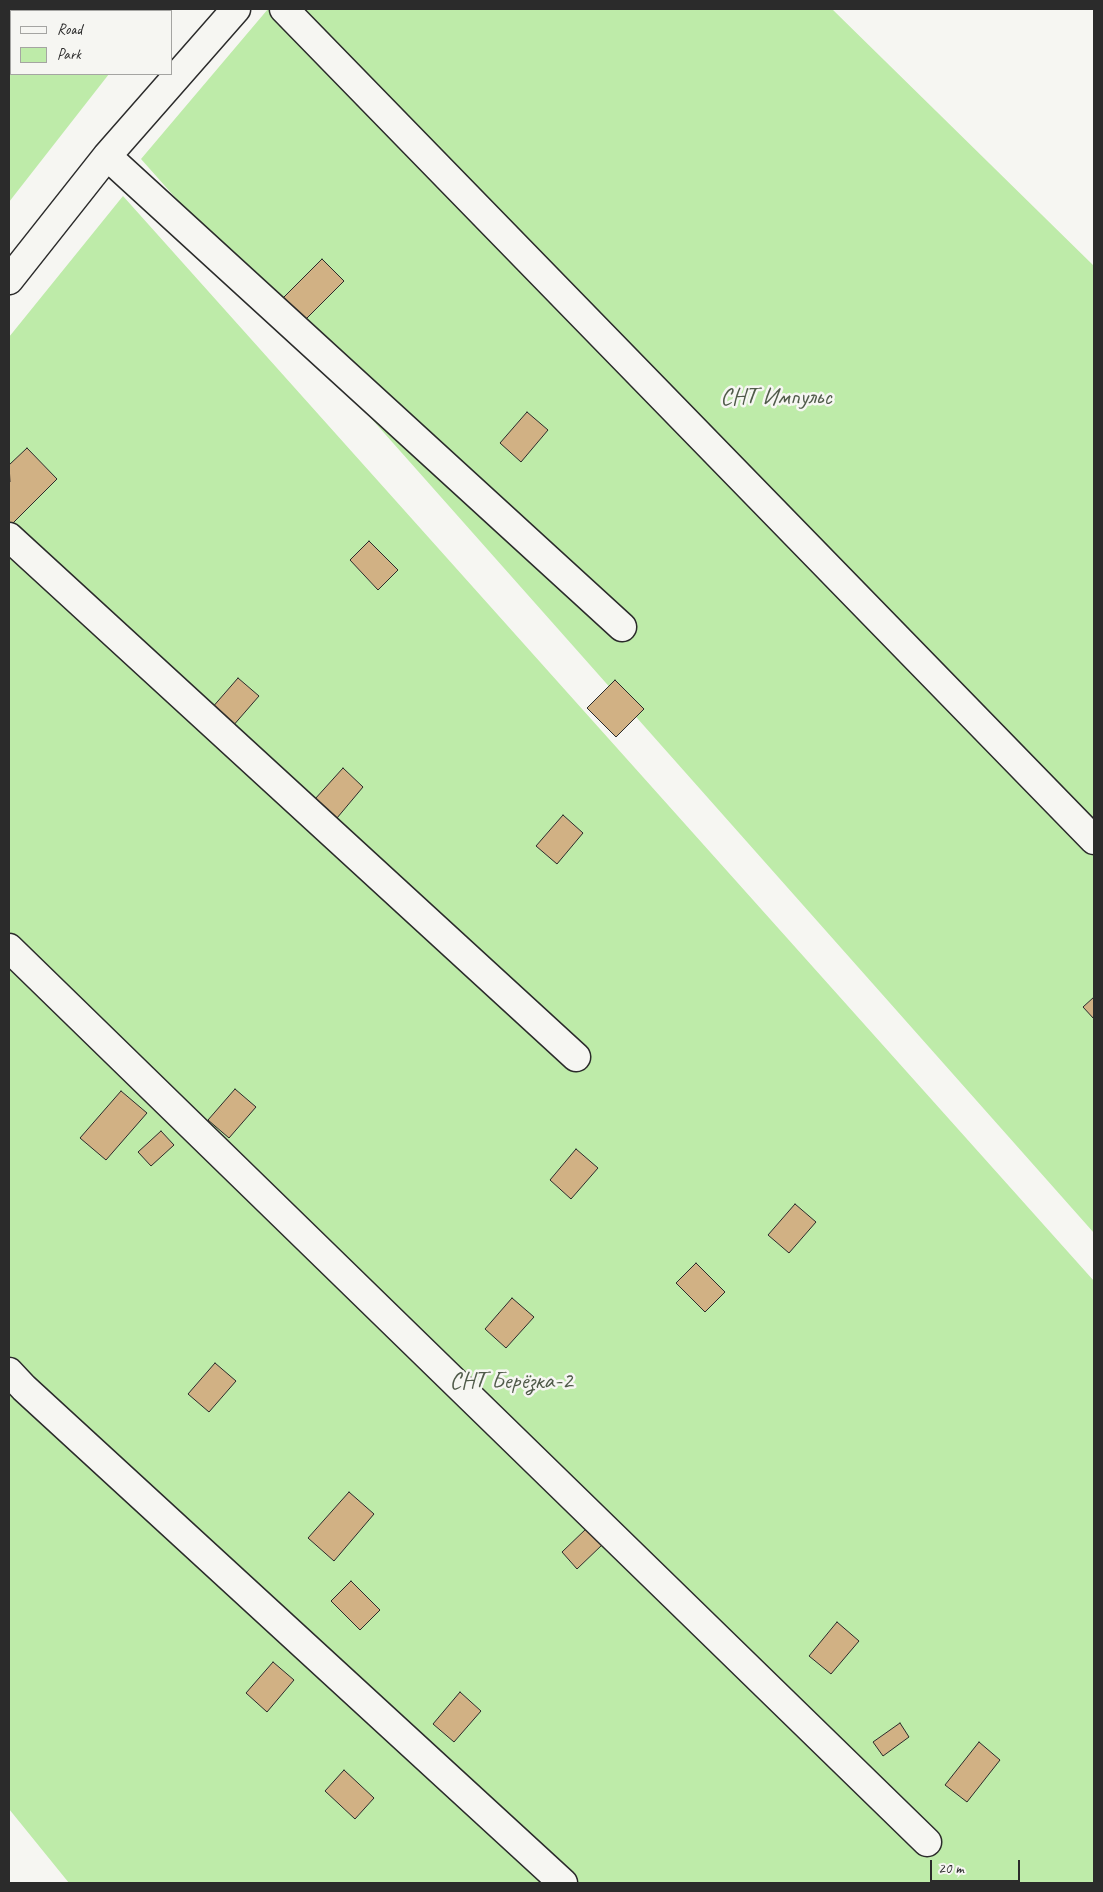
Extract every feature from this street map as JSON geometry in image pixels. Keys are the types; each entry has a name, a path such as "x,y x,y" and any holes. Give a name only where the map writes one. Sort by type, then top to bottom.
{"lane":[{"path":"9,280 107,156 236,9"},
{"path":"284,9 1094,840"},
{"path":"107,156 622,627"},
{"path":"9,537 576,1057"},
{"path":"9,948 927,1842"},
{"path":"9,1372 24,1388 563,1883"}],"green space":[{"path":"9,9 160,9 10,10 10,75 108,75 9,202"},
{"name":"СНТ Импульс","path":"268,9 832,9 1094,266 1094,1233 141,159"},
{"name":"СНТ Берёзка-2","path":"123,196 1094,1281 1094,1883 69,1883 9,1809 9,337"}],"building":[{"path":"322,259 344,281 300,325 278,303"},
{"path":"527,412 548,430 521,462 500,443"},
{"path":"27,448 57,479 9,527 9,465"},
{"path":"369,541 398,570 378,590 350,560"},
{"path":"238,678 259,696 232,727 211,709"},
{"path":"615,680 644,709 616,737 587,708"},
{"path":"343,768 363,787 337,818 315,799"},
{"path":"563,815 583,833 557,864 536,846"},
{"path":"1094,997 1094,1019 1083,1007"},
{"path":"235,1089 256,1107 229,1138 208,1120"},
{"path":"121,1091 147,1113 106,1160 80,1138"},
{"path":"161,1131 174,1145 151,1166 138,1152"},
{"path":"576,1149 598,1168 571,1199 550,1180"},
{"path":"795,1204 816,1222 789,1253 768,1235"},
{"path":"696,1263 725,1292 705,1312 676,1283"},
{"path":"512,1298 534,1317 506,1348 485,1329"},
{"path":"215,1363 236,1381 209,1412 188,1394"},
{"path":"349,1492 374,1514 334,1561 308,1538"},
{"path":"587,1528 603,1544 577,1569 562,1552"},
{"path":"351,1581 380,1610 360,1630 331,1601"},
{"path":"837,1622 859,1641 831,1674 809,1656"},
{"path":"273,1662 294,1680 267,1712 246,1693"},
{"path":"460,1692 481,1711 454,1742 433,1724"},
{"path":"900,1723 909,1737 883,1756 873,1742"},
{"path":"979,1742 1000,1760 967,1802 945,1785"},
{"path":"344,1770 374,1798 355,1819 325,1791"}]}
